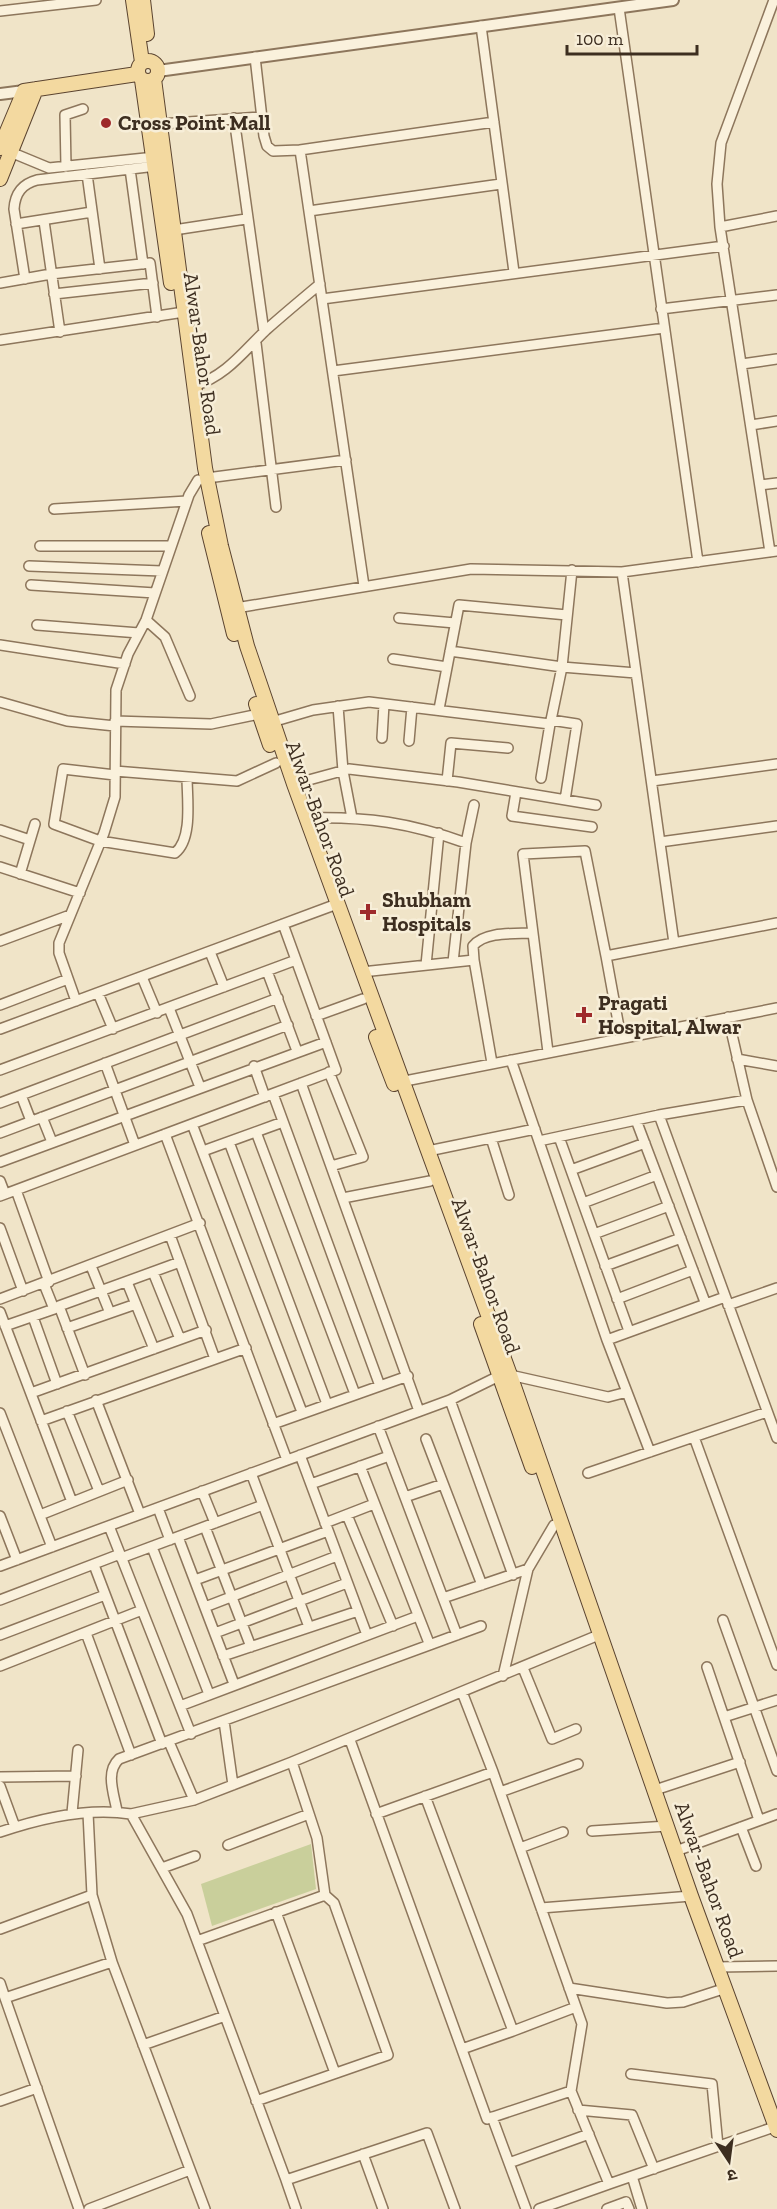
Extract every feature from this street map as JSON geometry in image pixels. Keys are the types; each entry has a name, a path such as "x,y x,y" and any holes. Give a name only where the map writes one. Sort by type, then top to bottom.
{"main road":[{"path":"133,0 147,71"},
{"path":"143,0 147,71"},
{"path":"0,179 4,149 30,90 147,71"},
{"name":"Alwar-Bahor Road","path":"147,71 160,124 174,230 180,313 194,386 203,479 236,608 363,999 428,1151 554,1525 600,1638"},
{"name":"Alwar-Bahor Road","path":"147,71 155,161 222,592 259,714 276,763 362,972 429,1180 505,1376 655,1790 691,1896 777,2127"}],"street":[{"path":"0,11 56,2 96,0"},
{"path":"147,71 673,0"},
{"path":"236,608 471,569 622,572 774,551 760,485 720,227 717,184 721,143 774,6"},
{"path":"619,8 698,562"},
{"path":"481,26 514,272"},
{"path":"255,57 261,117 267,146 273,151 300,150 494,122"},
{"path":"0,94 30,90"},
{"path":"66,167 65,115 83,110"},
{"path":"160,124 261,117"},
{"path":"234,118 246,219 264,332"},
{"path":"4,149 40,165 66,167 155,161"},
{"path":"300,150 364,586"},
{"path":"25,279 16,224 15,199 23,186 37,180 130,169 155,161"},
{"path":"130,169 143,264"},
{"path":"87,174 100,268"},
{"path":"309,211 501,184"},
{"path":"16,224 92,212"},
{"path":"720,227 777,216"},
{"path":"174,230 246,219"},
{"path":"44,221 60,332"},
{"path":"322,298 724,246"},
{"path":"0,284 51,274 150,263 157,317"},
{"path":"54,294 153,283"},
{"path":"194,386 214,380 256,343 264,332 320,284"},
{"path":"661,309 777,295"},
{"path":"0,340 180,313"},
{"path":"333,371 664,328"},
{"path":"256,343 276,507"},
{"path":"742,364 777,359"},
{"path":"751,425 777,422"},
{"path":"76,1000 59,953 59,943 100,841 115,796 116,690 124,664 146,620 187,501 203,479 346,460"},
{"path":"760,485 777,483"},
{"path":"54,509 187,501"},
{"path":"40,546 170,546"},
{"path":"29,566 162,571"},
{"path":"541,778 562,667 572,570"},
{"path":"622,572 674,943"},
{"path":"31,585 155,593"},
{"path":"439,710 459,605 567,615"},
{"path":"399,618 455,623"},
{"path":"146,620 165,637 190,696"},
{"path":"37,625 139,633"},
{"path":"0,647 124,664"},
{"path":"450,651 562,667 636,673"},
{"path":"393,659 447,667"},
{"path":"272,722 313,710 369,702 577,724 565,800"},
{"path":"0,704 67,721 115,723 212,724 259,714"},
{"path":"382,738 384,704"},
{"path":"338,706 343,771 352,818"},
{"path":"409,741 412,707"},
{"path":"447,781 451,743 507,748"},
{"path":"188,777 185,838 182,848 175,853 100,841 54,824 63,769 237,780 276,763"},
{"path":"652,781 777,764"},
{"path":"294,784 343,771 447,781 596,805"},
{"path":"516,792 512,816 592,827"},
{"path":"453,962 466,843 474,805"},
{"path":"306,818 352,818 393,822 439,833 466,843"},
{"path":"20,874 35,824"},
{"path":"660,842 777,826"},
{"path":"0,830 30,840"},
{"path":"426,965 439,833"},
{"path":"548,1052 524,854 585,851 621,1038"},
{"path":"0,867 80,893"},
{"path":"0,1029 334,906"},
{"path":"0,941 70,915"},
{"path":"606,956 777,923"},
{"path":"0,1181 3,1195 336,1070 283,924"},
{"path":"492,1063 473,946 485,937 533,933"},
{"path":"210,952 224,987"},
{"path":"0,1070 296,960"},
{"path":"362,972 474,960"},
{"path":"267,971 297,1052"},
{"path":"142,977 157,1013"},
{"path":"0,1005 68,979"},
{"path":"98,993 113,1029"},
{"path":"0,1102 278,998"},
{"path":"316,1016 363,999"},
{"path":"169,1008 178,1036 200,1087"},
{"path":"398,1082 777,1008"},
{"path":"728,1017 747,1100 777,1187"},
{"path":"0,1133 288,1025"},
{"path":"0,1162 254,1066 326,1042"},
{"path":"511,1059 607,1340 650,1452"},
{"path":"738,1059 777,1066"},
{"path":"105,1063 135,1146"},
{"path":"254,1066 283,1122 380,1386"},
{"path":"329,1072 363,1157 332,1166"},
{"path":"301,1083 419,1411"},
{"path":"21,1095 32,1121"},
{"path":"539,1141 659,1115 747,1100"},
{"path":"659,1115 777,1438"},
{"path":"42,1117 52,1142"},
{"path":"636,1120 705,1302"},
{"path":"203,1151 283,1122"},
{"path":"192,1124 302,1412"},
{"path":"428,1151 535,1129"},
{"path":"256,1132 355,1394"},
{"path":"165,1134 287,1460"},
{"path":"559,1137 629,1331"},
{"path":"491,1138 509,1195"},
{"path":"229,1142 327,1404"},
{"path":"571,1170 645,1143"},
{"path":"583,1203 657,1175"},
{"path":"343,1198 429,1180"},
{"path":"5,1326 54,1309 16,1190"},
{"path":"594,1234 669,1206"},
{"path":"0,1299 200,1223"},
{"path":"0,1228 23,1291"},
{"path":"170,1235 215,1359"},
{"path":"605,1266 681,1238"},
{"path":"85,1375 59,1306 180,1262"},
{"path":"91,1266 111,1313"},
{"path":"617,1299 693,1270"},
{"path":"153,1272 180,1339"},
{"path":"127,1282 154,1349"},
{"path":"607,1340 705,1302 727,1301 777,1288"},
{"path":"68,1328 136,1304"},
{"path":"0,1312 72,1502"},
{"path":"33,1317 57,1384"},
{"path":"31,1393 206,1330"},
{"path":"41,1421 246,1348"},
{"path":"273,1424 408,1376"},
{"path":"0,1566 450,1400 505,1376 608,1397 627,1392"},
{"path":"96,1400 140,1514"},
{"path":"450,1400 513,1575"},
{"path":"67,1411 99,1491"},
{"path":"588,1473 767,1412"},
{"path":"0,1413 52,1547"},
{"path":"378,1426 457,1635"},
{"path":"694,1437 773,1640 777,1665"},
{"path":"426,1439 482,1585"},
{"path":"300,1455 367,1635"},
{"path":"311,1484 389,1456"},
{"path":"360,1466 429,1643"},
{"path":"251,1473 309,1627"},
{"path":"40,1515 128,1479"},
{"path":"405,1497 443,1484"},
{"path":"202,1491 215,1523"},
{"path":"195,1580 279,1549 374,1504"},
{"path":"0,1600 94,1564 152,1547 263,1505"},
{"path":"158,1508 195,1580 234,1684"},
{"path":"347,1515 393,1626"},
{"path":"0,1516 2,1527 17,1560"},
{"path":"503,1676 528,1569 554,1525"},
{"path":"109,1526 191,1734"},
{"path":"205,1527 251,1647"},
{"path":"152,1547 209,1694"},
{"path":"205,1606 337,1556"},
{"path":"94,1564 165,1743 194,1800"},
{"path":"443,1598 528,1569"},
{"path":"215,1633 347,1582"},
{"path":"0,1635 105,1595"},
{"path":"0,1666 142,1610"},
{"path":"223,1656 358,1611"},
{"path":"180,1706 418,1616"},
{"path":"723,1620 777,1771"},
{"path":"117,1811 110,1773 113,1765 119,1759 191,1734 429,1643 481,1626"},
{"path":"86,1633 131,1755"},
{"path":"0,1832 72,1813 117,1811 131,1814 194,1800 350,1740 462,1692 600,1638"},
{"path":"707,1667 759,1820"},
{"path":"523,1668 552,1739 576,1729"},
{"path":"462,1692 494,1772 582,2024 571,2091 609,2184"},
{"path":"724,1717 777,1700"},
{"path":"224,1721 232,1785"},
{"path":"350,1740 487,2119 571,2091"},
{"path":"72,1813 78,1750"},
{"path":"256,2101 388,2055 334,1903 325,1895 317,1838 292,1762"},
{"path":"655,1790 740,1762"},
{"path":"501,1792 578,1764"},
{"path":"376,1814 494,1772"},
{"path":"0,1777 76,1776"},
{"path":"0,1786 15,1827"},
{"path":"425,1796 513,2031"},
{"path":"88,1814 92,1895 112,1962 205,2209"},
{"path":"131,1814 187,1914 296,2209"},
{"path":"228,1845 309,1814"},
{"path":"676,1851 777,1814"},
{"path":"592,1831 667,1827"},
{"path":"741,1827 756,1866"},
{"path":"520,1848 563,1832"},
{"path":"162,1868 195,1856"},
{"path":"0,1929 92,1895"},
{"path":"197,1941 325,1895"},
{"path":"541,1908 691,1896"},
{"path":"276,1912 336,2073"},
{"path":"5,1998 112,1962"},
{"path":"717,1967 777,1966"},
{"path":"0,1983 79,2209"},
{"path":"569,1988 667,2003 683,2002 726,1988"},
{"path":"462,2049 576,2007"},
{"path":"143,2045 225,2016"},
{"path":"632,2074 712,2084 718,2146"},
{"path":"0,2101 37,2088"},
{"path":"578,2109 632,2115 654,2169"},
{"path":"492,2117 526,2209"},
{"path":"539,2209 777,2127"},
{"path":"286,2180 427,2133 455,2209"},
{"path":"509,2163 589,2134"},
{"path":"363,2154 383,2209"},
{"path":"89,2209 190,2170"},
{"path":"632,2176 642,2209"},
{"path":"607,2209 626,2202 629,2209"}],"green space":[{"path":"311,1844 316,1889 212,1926 201,1884"}],"place":[{"name":"Cross Point Mall","path":"106,123"},
{"name":"Shubham Hospitals","path":"368,912"},
{"name":"Pragati Hospital, Alwar","path":"584,1015"}]}
